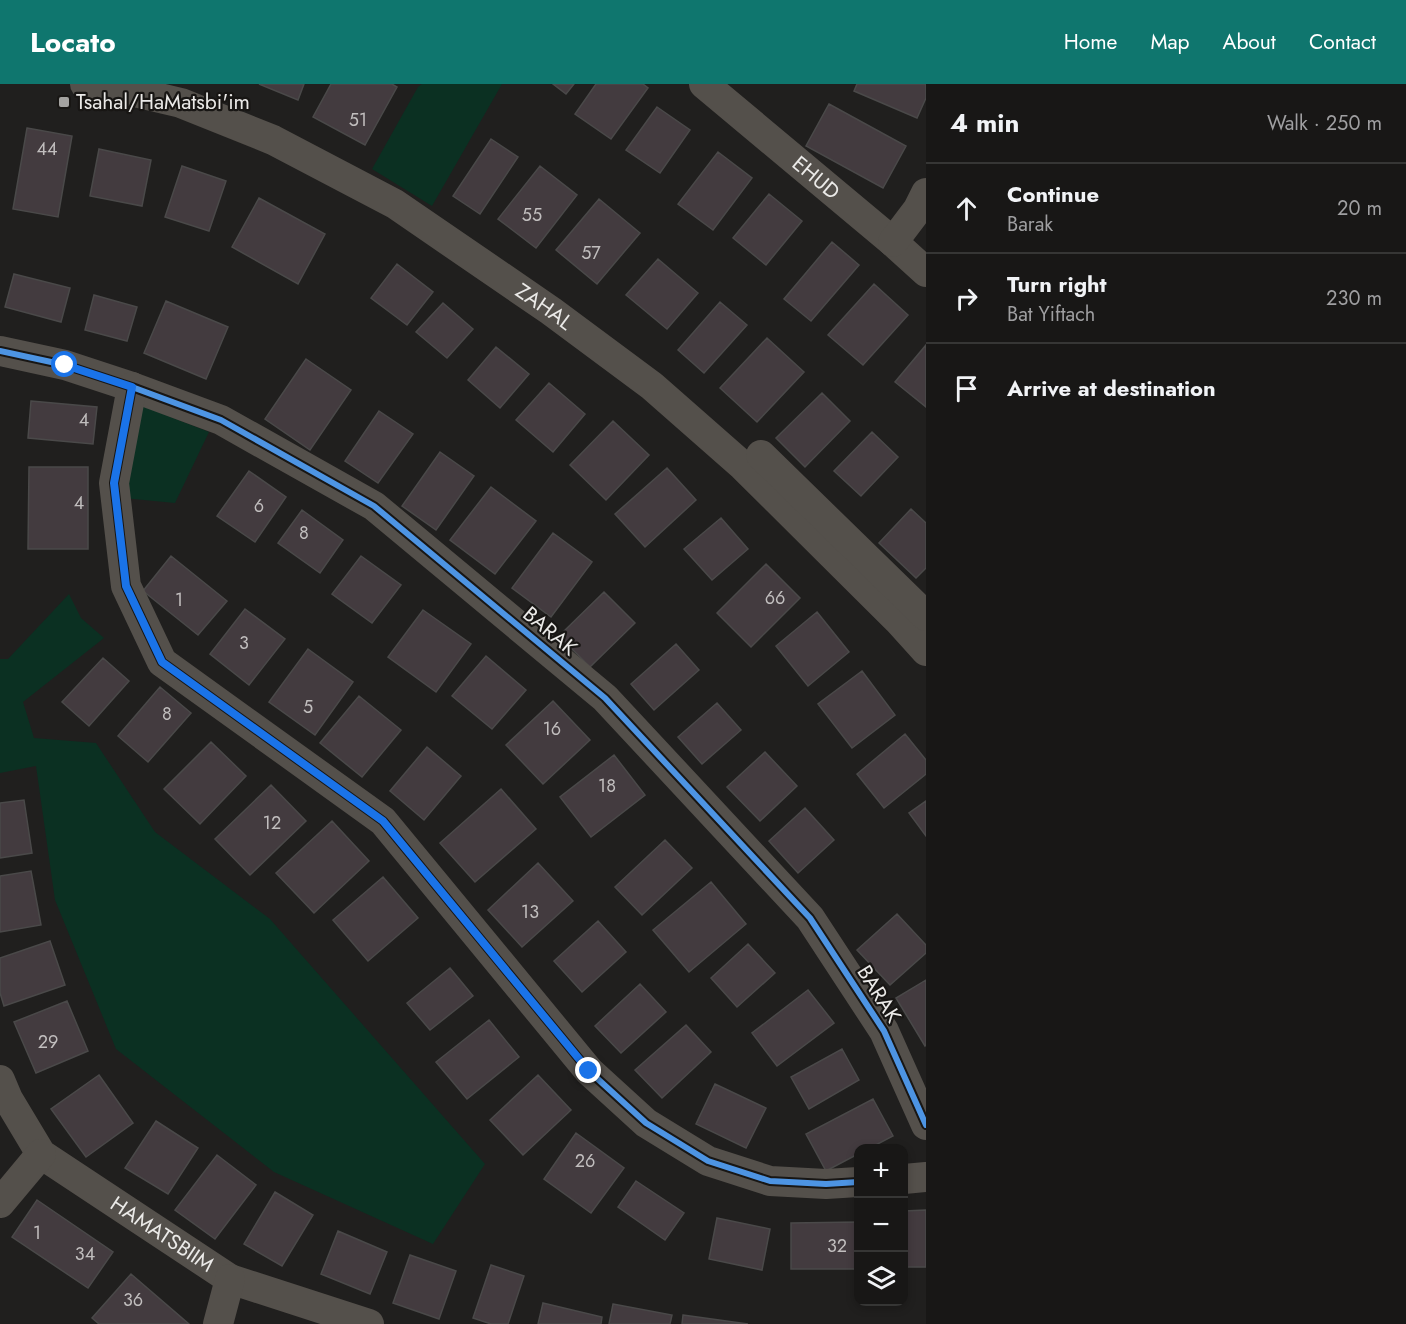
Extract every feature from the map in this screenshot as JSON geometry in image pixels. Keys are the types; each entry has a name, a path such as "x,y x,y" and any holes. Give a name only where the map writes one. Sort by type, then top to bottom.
{"street":[{"name":"ZAHAL","path":"85,84 117,88 181,103 273,140 394,204 551,310 652,386 743,466 923,632"},
{"name":"ZAHAL","path":"177,84 279,126 383,179 559,295 661,371 757,451 923,632"},
{"name":"EHUD","path":"704,84 926,272"},
{"path":"893,242 918,209 926,193"},
{"name":"BARAK","path":"0,351 65,365 221,420 374,506 605,698 810,918 884,1031 926,1125"},
{"path":"132,387 114,483 126,586 162,662 383,821 589,1071 646,1123 708,1161 770,1181 826,1184 854,1182"},
{"name":"HAMATSBIIM","path":"0,1080 8,1099 41,1154 230,1279 369,1324"},
{"path":"0,1203 41,1154"},
{"path":"908,1179 926,1177"},
{"path":"218,1324 230,1279"}],"green space":[{"path":"422,84 502,84 432,206 372,169 418,87"},
{"path":"135,403 209,432 175,503 123,498"},
{"path":"69,594 81,618 104,638 23,702 34,738 96,743 155,832 270,919 485,1164 433,1244 274,1172 116,1049 55,900 36,766 0,773 0,659 8,659"}],"building":[{"path":"259,84 304,84 298,100"},
{"path":"331,84 392,84 397,87 365,145 313,117"},
{"path":"553,84 574,84 566,94"},
{"path":"596,84 643,84 648,88 611,139 575,114"},
{"path":"857,84 926,84 926,98 917,118 854,91"},
{"path":"829,104 906,146 883,188 806,146"},
{"path":"657,107 690,130 660,173 626,150"},
{"path":"27,128 72,136 58,217 13,209"},
{"path":"491,139 518,157 480,214 453,196"},
{"path":"99,149 151,160 142,206 90,196"},
{"path":"718,152 752,178 713,230 678,204"},
{"path":"182,166 226,181 209,231 165,217"},
{"path":"540,166 577,195 536,248 498,219"},
{"path":"769,194 802,221 766,265 733,238"},
{"path":"259,198 325,234 298,284 232,247"},
{"path":"599,199 640,233 597,284 556,250"},
{"path":"832,242 859,265 811,321 784,299"},
{"path":"658,259 698,293 667,329 626,295"},
{"path":"397,264 433,292 407,325 371,298"},
{"path":"14,274 70,288 61,322 5,307"},
{"path":"874,284 908,315 863,365 828,335"},
{"path":"94,295 137,307 127,341 85,330"},
{"path":"166,301 228,327 206,379 144,353"},
{"path":"720,302 747,325 704,373 678,350"},
{"path":"443,303 473,329 447,358 416,332"},
{"path":"767,338 804,372 757,422 720,388"},
{"path":"926,345 926,407 895,382"},
{"path":"496,347 529,374 500,408 468,380"},
{"path":"306,359 351,390 310,450 265,419"},
{"path":"549,383 585,414 553,452 516,420"},
{"path":"822,393 850,421 805,467 776,438"},
{"path":"31,401 97,407 93,444 28,438"},
{"path":"379,411 413,434 378,483 345,461"},
{"path":"613,421 649,455 606,500 570,465"},
{"path":"872,432 898,457 861,496 834,471"},
{"path":"440,452 474,476 436,530 402,506"},
{"path":"29,467 88,467 88,549 28,549"},
{"path":"667,468 696,500 645,547 615,514"},
{"path":"249,471 286,497 255,542 217,516"},
{"path":"491,487 536,521 495,574 450,540"},
{"path":"911,509 926,523 926,568 916,578 879,543"},
{"path":"302,510 343,540 320,573 278,543"},
{"path":"721,518 748,549 712,580 684,549"},
{"path":"553,533 592,562 551,617 512,588"},
{"path":"171,556 227,601 198,635 143,591"},
{"path":"361,556 401,585 372,623 332,594"},
{"path":"766,564 800,598 751,647 717,613"},
{"path":"604,592 635,623 590,667 559,636"},
{"path":"245,609 285,639 249,685 210,654"},
{"path":"423,610 471,644 436,692 388,657"},
{"path":"817,612 849,652 808,686 776,646"},
{"path":"676,644 699,670 654,710 631,684"},
{"path":"308,649 353,682 315,735 269,702"},
{"path":"486,656 526,690 492,729 452,696"},
{"path":"103,658 129,681 89,726 62,702"},
{"path":"862,671 895,715 852,748 818,704"},
{"path":"160,687 191,713 148,762 118,736"},
{"path":"359,696 401,730 362,777 320,743"},
{"path":"553,701 590,740 543,784 506,745"},
{"path":"717,703 741,730 702,764 678,737"},
{"path":"905,734 926,760 926,774 884,808 857,774"},
{"path":"211,742 246,776 200,824 164,789"},
{"path":"427,747 461,776 424,820 390,791"},
{"path":"765,752 797,786 760,821 727,787"},
{"path":"614,755 645,795 591,837 560,797"},
{"path":"271,785 306,821 250,875 215,839"},
{"path":"501,789 536,829 475,882 440,843"},
{"path":"24,800 32,853 0,858 0,803"},
{"path":"926,801 926,836 909,813"},
{"path":"805,808 834,840 798,873 769,841"},
{"path":"332,821 369,861 314,913 276,873"},
{"path":"665,840 692,868 642,915 615,887"},
{"path":"538,863 573,901 522,947 488,910"},
{"path":"31,871 41,925 0,932 0,876"},
{"path":"383,877 418,918 368,961 333,920"},
{"path":"711,882 746,924 689,972 653,930"},
{"path":"897,914 926,945 926,953 890,985 857,950"},
{"path":"598,921 626,952 582,992 554,961"},
{"path":"50,941 65,985 4,1006 0,993 0,958"},
{"path":"748,944 775,973 737,1007 711,978"},
{"path":"450,968 473,996 430,1030 407,1003"},
{"path":"926,980 926,1045 925,1046 896,998"},
{"path":"640,984 666,1012 621,1053 595,1026"},
{"path":"808,990 834,1023 777,1066 752,1033"},
{"path":"67,1001 88,1051 36,1073 14,1022"},
{"path":"489,1020 519,1057 467,1099 436,1062"},
{"path":"686,1025 711,1052 662,1098 635,1070"},
{"path":"842,1049 859,1080 809,1109 791,1077"},
{"path":"99,1075 133,1123 86,1157 51,1109"},
{"path":"538,1075 571,1110 523,1155 490,1120"},
{"path":"715,1084 766,1108 746,1148 696,1124"},
{"path":"873,1099 893,1136 878,1144 854,1144 854,1156 826,1171 806,1134"},
{"path":"156,1121 198,1148 168,1194 125,1168"},
{"path":"576,1133 624,1168 591,1213 544,1179"},
{"path":"217,1155 256,1185 215,1239 175,1210"},
{"path":"636,1181 684,1213 665,1240 618,1207"},
{"path":"275,1192 313,1215 282,1266 244,1244"},
{"path":"37,1200 113,1252 88,1288 12,1237"},
{"path":"926,1210 926,1267 908,1267 908,1211"},
{"path":"717,1218 770,1229 762,1270 709,1259"},
{"path":"854,1222 854,1269 791,1269 791,1223"},
{"path":"338,1231 387,1252 370,1294 321,1274"},
{"path":"410,1255 456,1271 439,1319 393,1303"},
{"path":"491,1265 524,1276 508,1324 491,1324 473,1318"},
{"path":"131,1274 189,1324 99,1324 92,1318"},
{"path":"543,1303 602,1317 601,1324 538,1324"},
{"path":"613,1304 672,1315 670,1324 609,1324"},
{"path":"683,1315 748,1324 682,1324"}],"cycle path":[{"path":"0,351 65,365 221,420 374,506 605,698 810,918 884,1031 926,1125"},
{"path":"132,387 114,483 126,586 162,662 383,821 589,1071 646,1123 708,1161 770,1181 826,1184 854,1182"}],"place":[{"name":"Tsahal/HaMatsbi'im","path":"64,102"}],"route":[{"path":"65,365 132,387 114,483 126,586 162,662 383,821 589,1071"}]}
